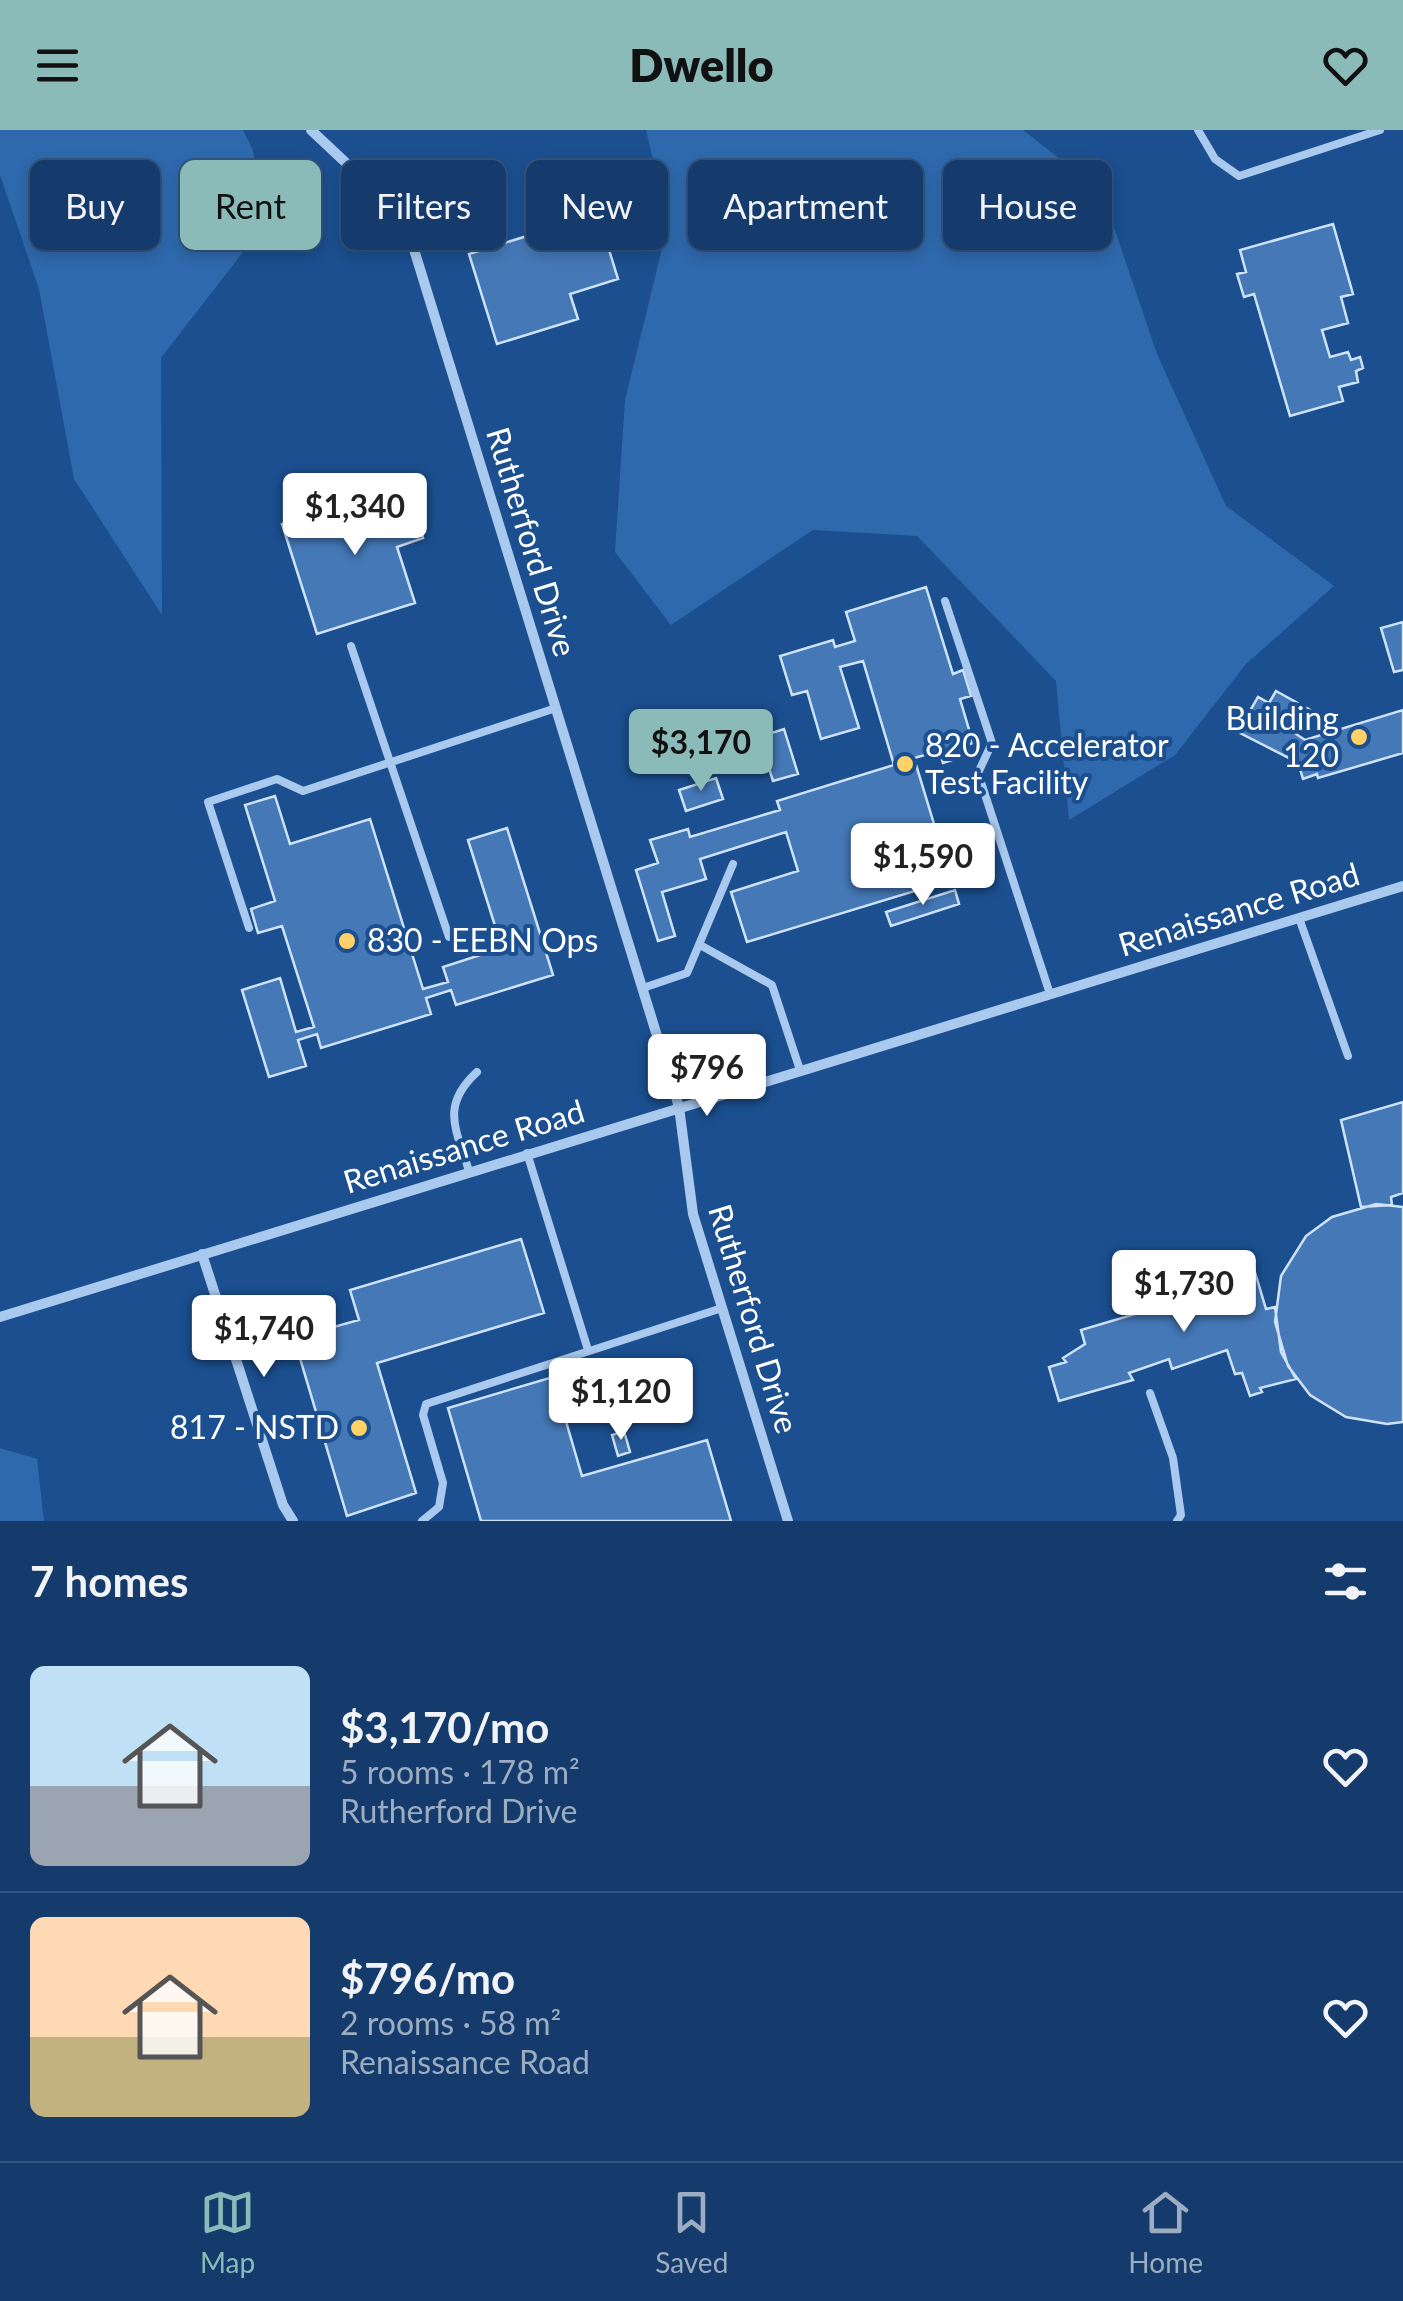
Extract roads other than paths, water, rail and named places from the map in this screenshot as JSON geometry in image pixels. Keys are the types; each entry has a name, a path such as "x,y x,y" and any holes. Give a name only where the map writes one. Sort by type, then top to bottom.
{"street":[{"name":"Rutherford Drive","path":"311,130 376,191 412,243 680,1107 693,1214 788,1521"},
{"name":"Renaissance Road","path":"0,1317 1403,886"},
{"path":"202,1254 283,1506 293,1521"}],"lane":[{"path":"1198,130 1215,160 1239,176 1380,130"},
{"path":"945,602 992,742 978,773 1050,994"},
{"path":"350,646 449,936"},
{"path":"249,928 208,802 277,778 302,791 556,708"},
{"path":"643,988 687,973 732,864"},
{"path":"1299,918 1348,1056"},
{"path":"700,944 772,985 800,1070"},
{"path":"469,1172 453,1120 458,1090 477,1072"},
{"path":"527,1152 588,1350"},
{"path":"422,1521 439,1508 442,1483 423,1415 426,1404 722,1308"},
{"path":"1150,1393 1173,1458 1181,1516 1177,1521"}],"place":[{"name":"Building 120","path":"1359,737"},
{"name":"820 - Accelerator Test Facility","path":"905,764"},
{"name":"830 - EEBN Ops","path":"347,941"},
{"name":"817 - NSTD","path":"359,1428"}]}
